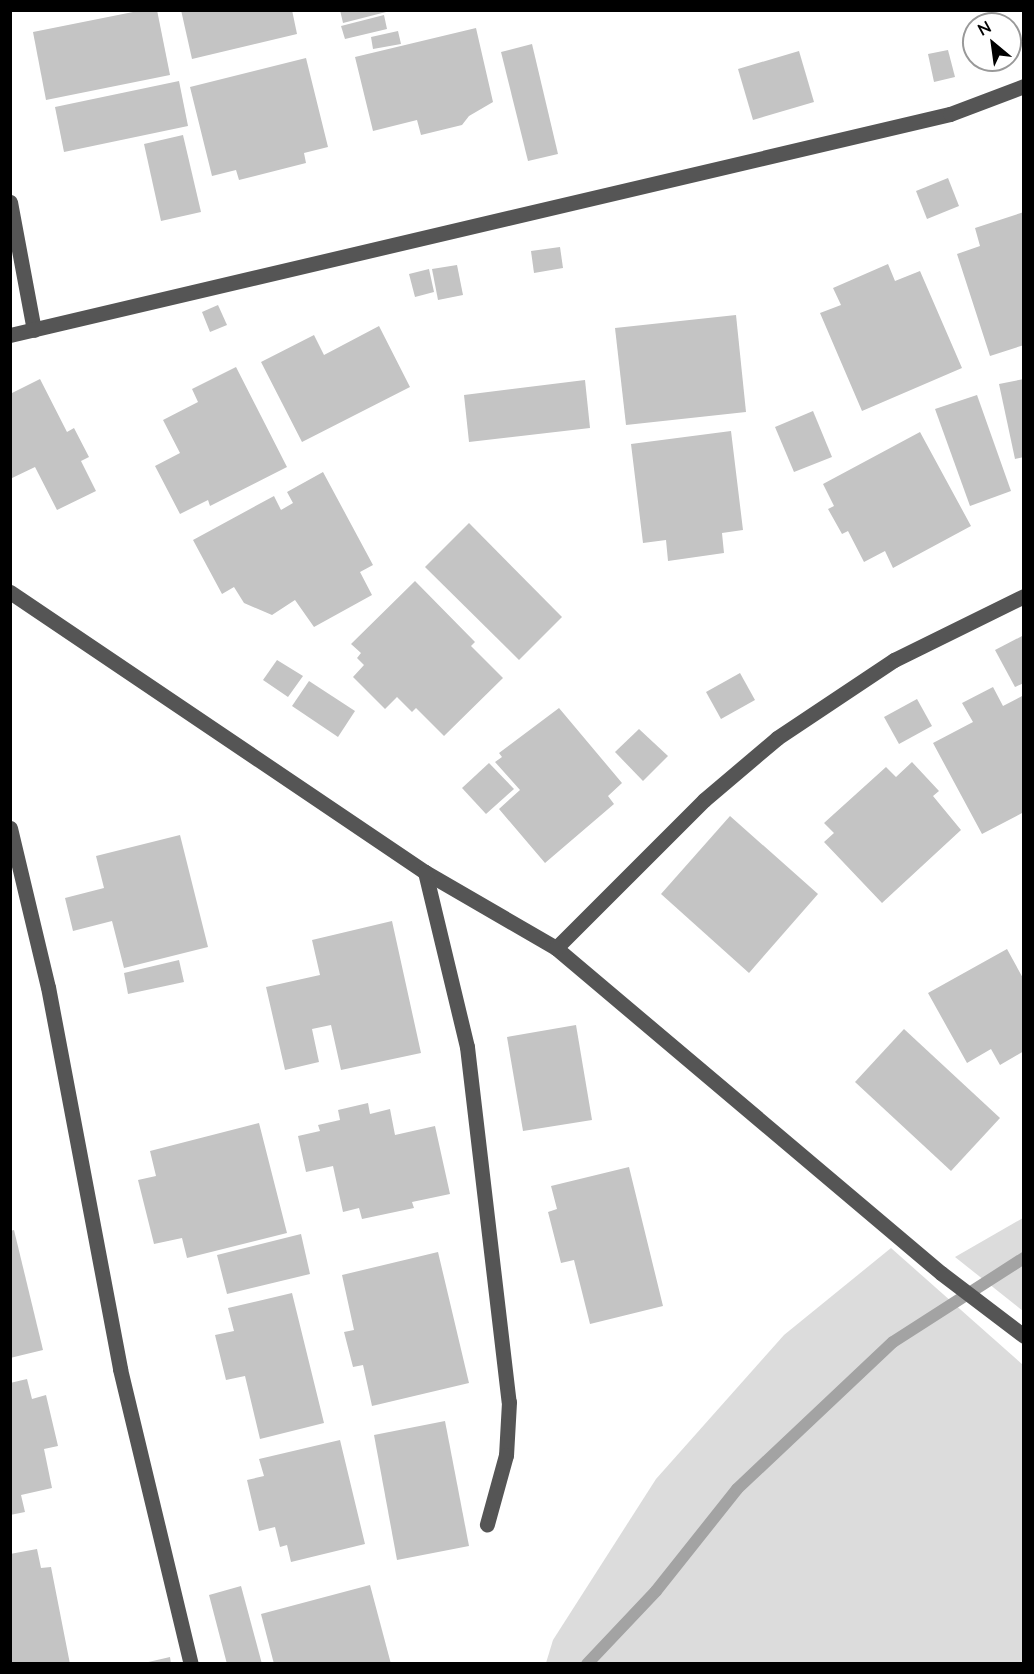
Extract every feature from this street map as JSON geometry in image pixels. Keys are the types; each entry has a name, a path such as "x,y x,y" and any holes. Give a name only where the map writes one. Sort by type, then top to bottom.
{"street":[{"path":"10,335 950,114 1023,86"},
{"path":"10,202 34,330"},
{"path":"10,592 425,872 556,948 941,1273 1023,1336"},
{"path":"556,948 704,800 777,738 894,660 1023,596"},
{"path":"10,828 48,987 120,1370 191,1664"},
{"path":"425,872 467,1047 509,1402 506,1455 487,1524"}],"shaded area":[{"path":"1023,1218 1023,1311 955,1257"},
{"path":"891,1248 1023,1365 1023,1663 546,1663 553,1640 656,1479 784,1335"}],"building":[{"path":"143,10 157,10 170,75 46,100 33,32"},
{"path":"181,10 292,10 297,34 192,59"},
{"path":"340,10 390,10 390,11 343,23"},
{"path":"384,15 387,29 345,39 341,26"},
{"path":"476,28 493,102 469,116 462,125 421,135 417,120 373,131 355,57"},
{"path":"398,31 401,44 373,49 371,37"},
{"path":"532,44 558,154 528,161 501,52"},
{"path":"948,50 955,77 934,82 928,54"},
{"path":"799,51 814,102 753,120 738,69"},
{"path":"306,58 328,147 304,153 306,163 239,180 236,170 212,176 190,87"},
{"path":"179,81 188,126 64,152 55,107"},
{"path":"183,135 201,212 161,221 144,144"},
{"path":"948,178 959,206 927,219 916,191"},
{"path":"1024,212 1024,345 990,356 957,254 980,246 975,228"},
{"path":"560,247 563,268 534,273 531,251"},
{"path":"888,264 895,281 920,271 962,368 862,411 820,313 841,305 833,288"},
{"path":"457,265 463,295 438,300 432,269"},
{"path":"429,269 434,292 415,297 409,274"},
{"path":"218,305 227,325 210,332 202,312"},
{"path":"736,315 746,412 626,425 615,328"},
{"path":"379,326 410,387 302,442 261,362 314,335 324,355"},
{"path":"236,367 287,467 210,506 208,500 180,514 155,466 180,453 163,420 198,402 192,389"},
{"path":"40,379 67,432 74,428 89,457 81,461 96,491 57,510 35,467 10,479 10,394"},
{"path":"1024,379 1024,457 1015,459 999,384"},
{"path":"585,380 590,428 469,442 464,395"},
{"path":"977,395 1011,491 970,506 935,409"},
{"path":"813,411 832,457 794,472 775,427"},
{"path":"731,431 743,530 722,533 724,553 668,561 666,540 643,543 631,444"},
{"path":"920,432 971,526 893,568 885,551 864,562 848,531 842,534 828,509 834,506 823,484"},
{"path":"323,472 373,565 360,572 372,595 314,627 295,600 272,615 244,603 234,587 222,594 193,540 274,496 281,510 293,503 287,492"},
{"path":"469,523 562,617 519,660 425,567"},
{"path":"415,581 475,642 471,646 503,678 444,736 416,708 412,712 397,697 385,709 353,677 364,665 357,658 361,653 351,644"},
{"path":"1024,635 1024,683 1015,687 995,650"},
{"path":"277,660 303,676 288,697 263,680"},
{"path":"740,673 755,700 721,719 706,692"},
{"path":"309,681 355,711 338,737 292,706"},
{"path":"993,687 1003,706 1024,695 1024,812 982,834 933,743 973,722 962,703"},
{"path":"917,699 932,726 899,744 884,717"},
{"path":"559,708 622,783 608,796 614,804 545,863 499,809 520,790 495,762 502,757 499,753"},
{"path":"639,729 668,756 643,781 615,752"},
{"path":"912,762 939,791 933,796 961,830 882,903 824,842 834,833 824,823 886,767 896,777"},
{"path":"489,763 514,789 486,814 462,788"},
{"path":"730,816 818,894 749,973 661,894"},
{"path":"180,835 208,947 124,968 112,921 73,931 65,898 104,888 96,856"},
{"path":"392,921 421,1053 341,1070 331,1025 312,1029 319,1062 285,1070 266,987 320,975 312,940"},
{"path":"1007,949 1024,980 1024,1051 1000,1065 991,1049 967,1063 928,993"},
{"path":"179,960 184,982 128,994 124,973"},
{"path":"576,1025 592,1120 523,1131 507,1037"},
{"path":"904,1029 1000,1118 951,1171 855,1082"},
{"path":"368,1103 370,1114 390,1109 395,1135 435,1126 450,1194 412,1202 414,1208 362,1219 359,1208 343,1212 333,1166 306,1172 298,1136 320,1131 318,1125 340,1120 338,1110"},
{"path":"259,1123 287,1233 187,1258 182,1238 154,1244 138,1180 156,1176 150,1151"},
{"path":"629,1167 663,1306 590,1324 574,1260 561,1263 548,1212 557,1209 551,1186"},
{"path":"14,1230 43,1350 10,1358 10,1231"},
{"path":"301,1234 310,1274 227,1294 217,1255"},
{"path":"438,1252 469,1383 372,1406 363,1365 353,1367 344,1332 354,1330 342,1275"},
{"path":"292,1293 324,1423 260,1439 245,1376 226,1380 215,1335 234,1331 228,1308"},
{"path":"27,1379 32,1399 46,1395 58,1446 44,1449 52,1488 21,1495 25,1512 10,1515 10,1383"},
{"path":"445,1421 469,1546 397,1560 374,1435"},
{"path":"340,1440 365,1544 291,1562 287,1545 280,1547 275,1527 259,1531 247,1480 264,1476 259,1459"},
{"path":"37,1549 41,1568 51,1567 70,1664 10,1664 10,1554"},
{"path":"370,1585 391,1664 274,1664 261,1614"},
{"path":"241,1586 262,1664 227,1664 209,1595"},
{"path":"170,1657 171,1664 144,1664 144,1663"}],"waterway":[{"path":"587,1664 656,1591 737,1489 893,1342 1024,1258"}]}
